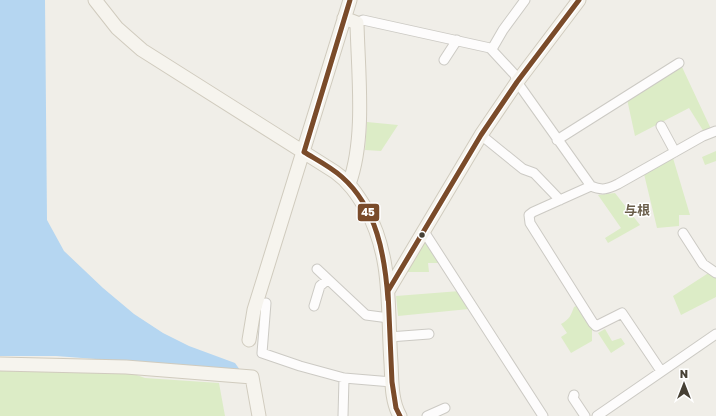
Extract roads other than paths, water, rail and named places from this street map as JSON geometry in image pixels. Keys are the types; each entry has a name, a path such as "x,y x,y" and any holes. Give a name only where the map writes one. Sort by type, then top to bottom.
{"street":[{"path":"95,0 117,28 149,55 339,174 360,198 381,242 385,258 392,382 396,408 400,416"},
{"path":"249,340 254,310 350,0"},
{"path":"492,49 503,30 525,0"},
{"path":"388,291 481,135 517,82 579,0"},
{"path":"344,18 358,23 363,20 486,46 492,49 515,74 517,82 591,186 604,190 716,131"},
{"path":"349,184 356,164 359,134 358,23"},
{"path":"444,60 457,40"},
{"path":"557,140 679,63"},
{"path":"661,126 675,152"},
{"path":"481,135 523,168 534,173 560,200"},
{"path":"591,186 533,212 529,216 530,223 593,323 596,326 622,313 661,371"},
{"path":"423,230 543,416"},
{"path":"683,233 703,264 716,273"},
{"path":"385,258 402,256 412,250"},
{"path":"317,268 326,275 327,280 366,315 371,317 389,318"},
{"path":"314,306 320,286 327,280"},
{"path":"266,303 262,353 300,366 344,378 392,382"},
{"path":"389,337 429,334"},
{"path":"597,416 716,334"},
{"path":"0,364 126,367 252,377 259,416"},
{"path":"343,416 344,378"},
{"path":"574,395 573,398 585,416"},
{"path":"427,416 445,408"}],"water":[{"path":"0,0 45,0 47,220 64,251 103,288 134,314 163,333 189,346 235,363 240,370 56,356 0,356"}],"district":[{"name":"与根","path":"637,210"}]}
